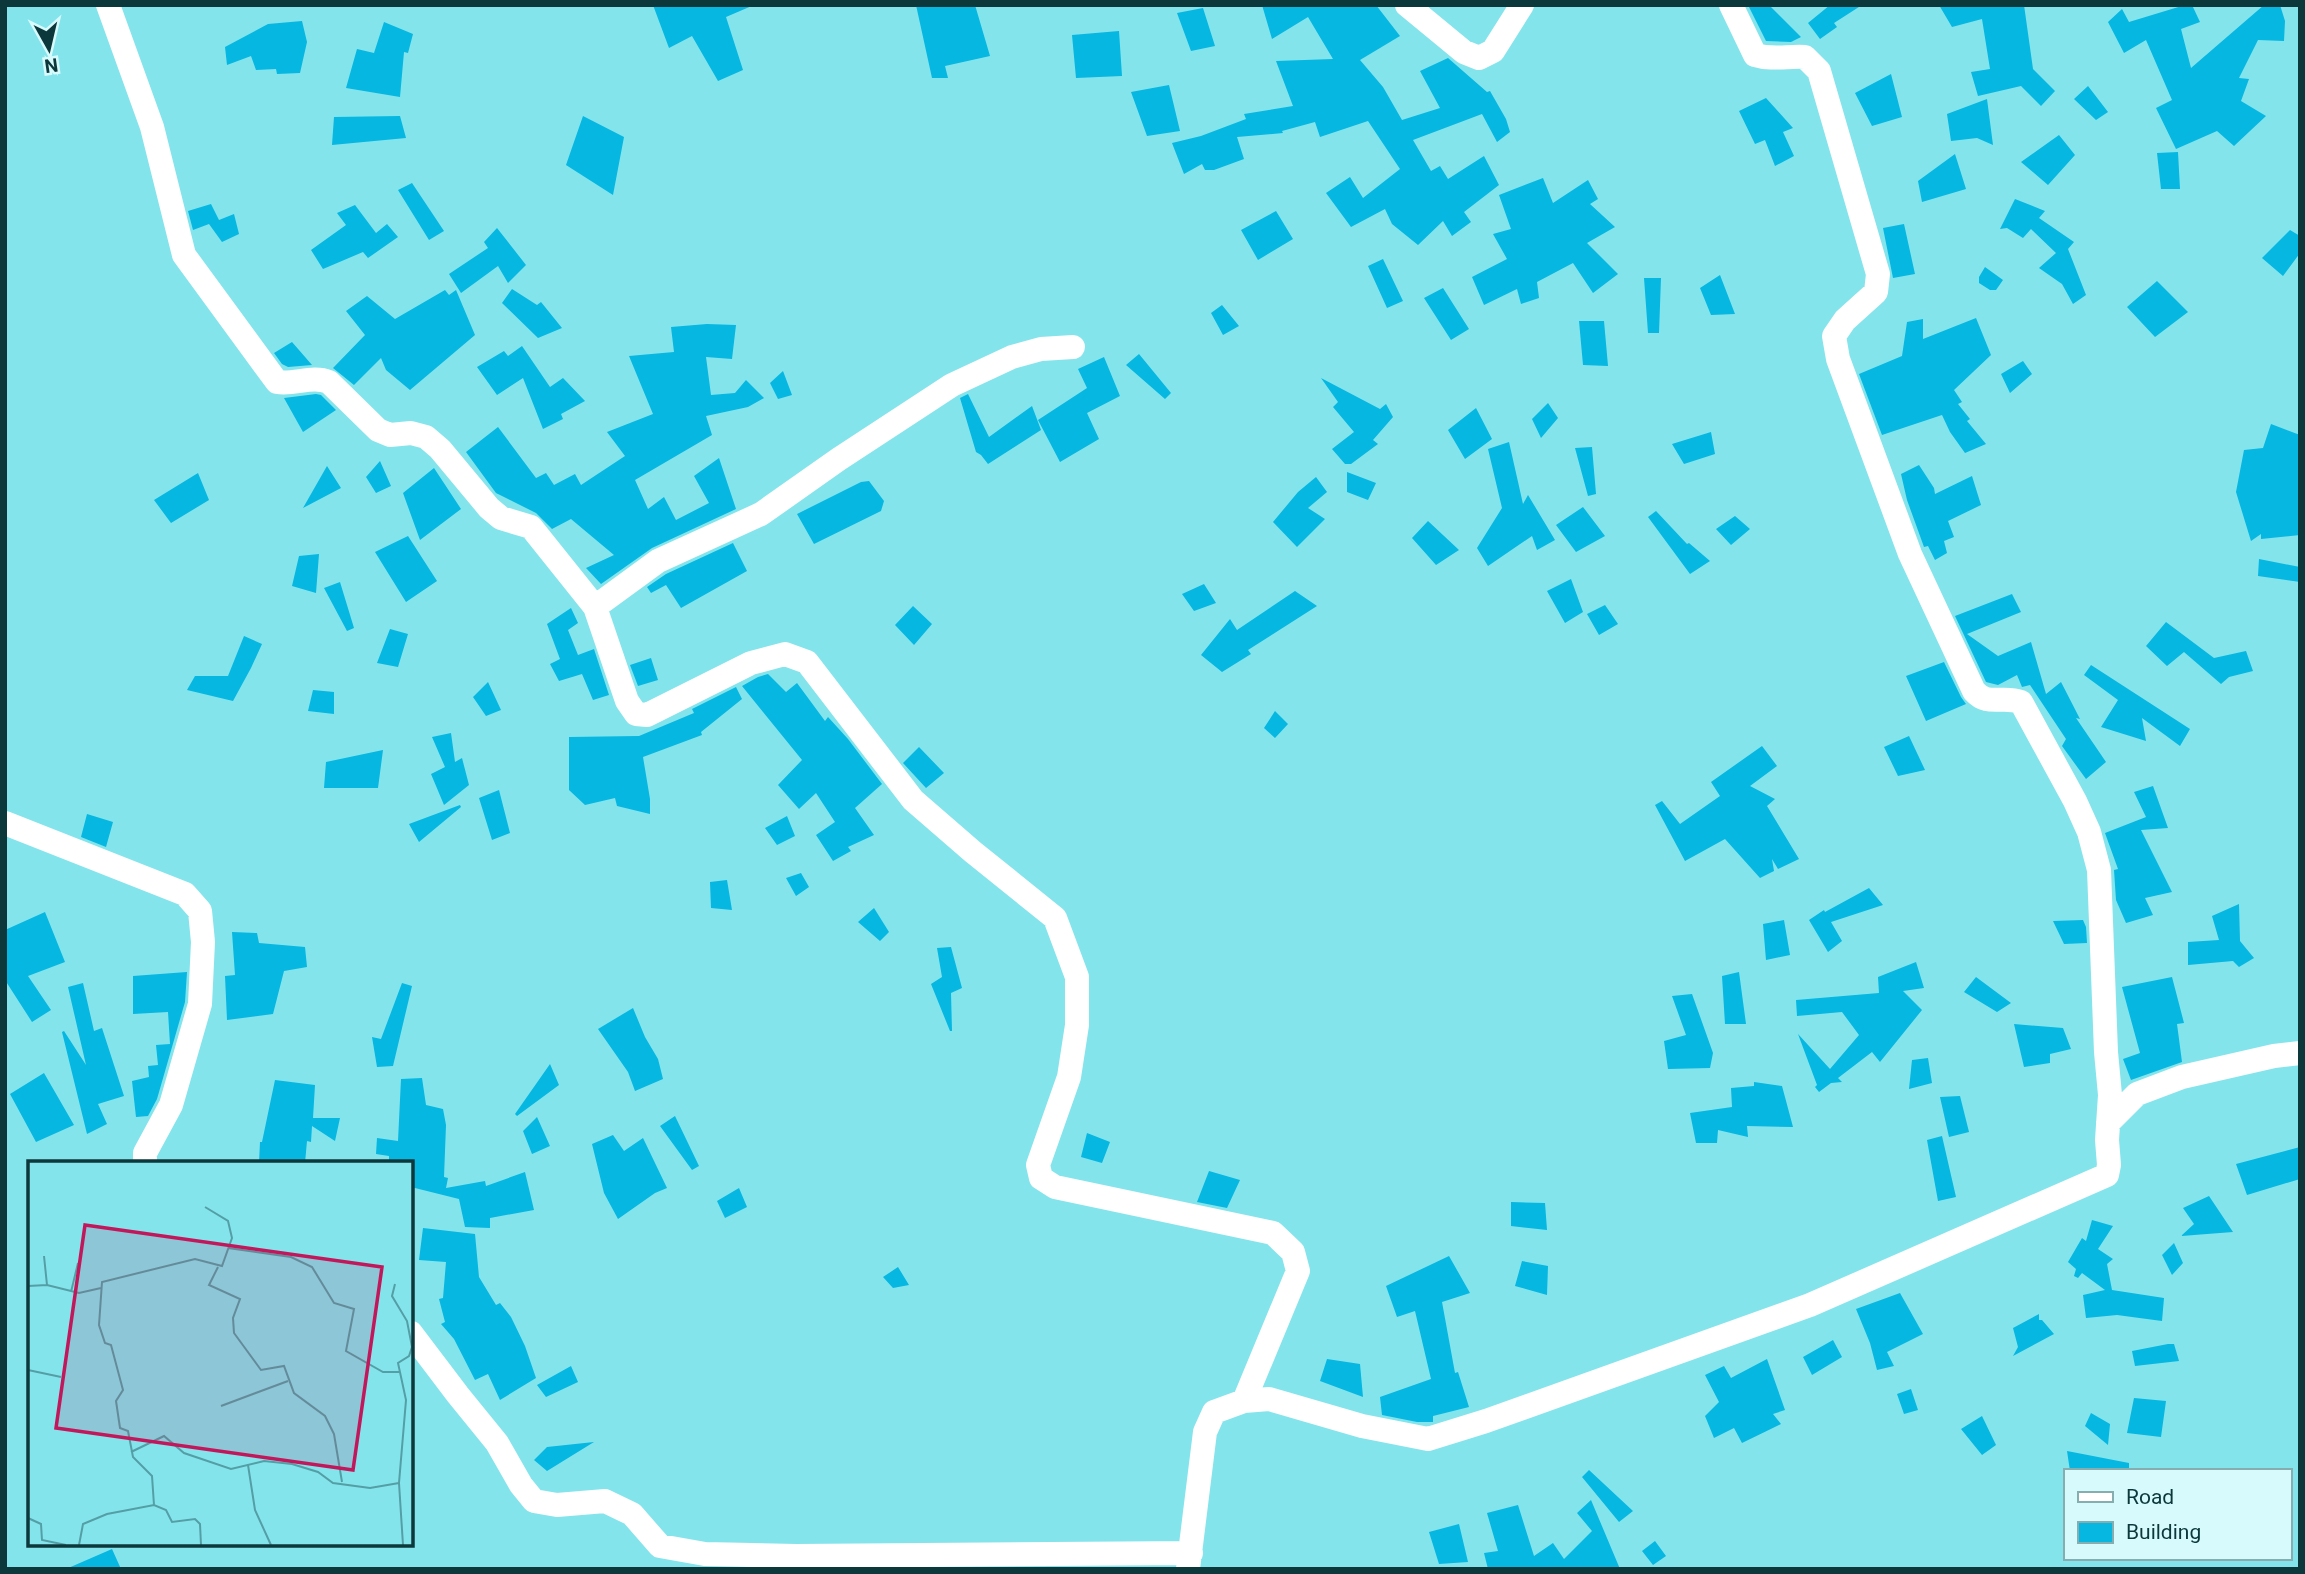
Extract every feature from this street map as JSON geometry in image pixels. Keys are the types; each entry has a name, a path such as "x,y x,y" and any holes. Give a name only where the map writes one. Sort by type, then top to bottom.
{"street":[{"path":"108,5 152,127 184,255 277,382 288,384 319,378 329,382 379,430 390,435 411,433 426,437 440,449 489,508 501,518 531,527 595,607 627,701 636,714 647,715 751,663 785,654 807,662 913,800 1055,918 1077,976 1077,1025 1069,1077 1038,1165 1041,1178 1055,1187 1273,1233 1293,1252 1298,1271 1244,1401"},
{"path":"1406,5 1464,52 1479,58 1493,51 1522,5"},
{"path":"413,1336 497,1443 521,1485 534,1501 557,1504 606,1501 632,1514 660,1546 705,1554 1189,1561 1205,1432 1214,1412 1244,1401 1269,1399 1362,1426 1428,1439 1486,1421 1810,1305 2107,1175 2110,1095 2105,1040 2099,870 2089,832 2076,801 2021,702 2011,698 1990,701 1981,699 1974,691 1910,554 1838,359 1834,336 1845,320 1876,292 1878,274 1819,71 1805,57 1767,58 1755,55 1731,5"},
{"path":"595,607 658,561 761,514 839,458 952,385 1012,357 1041,349 1073,347"},
{"path":"5,823 185,894 200,911 200,1004 171,1105 145,1153 145,1161"},
{"path":"2108,1123 2137,1094 2160,1085 2182,1077 2274,1056 2300,1053"}],"building":[{"path":"653,5 754,5 726,17 743,70 718,81 692,36 669,48"},
{"path":"916,5 975,5 990,56 945,66 948,78 932,78"},
{"path":"1262,5 1376,5 1400,36 1360,60 1383,87 1402,120 1440,108 1420,71 1448,58 1487,92 1490,91 1506,119 1510,132 1497,142 1482,114 1413,140 1431,171 1440,166 1448,179 1484,156 1499,185 1464,212 1471,222 1452,236 1443,221 1418,245 1392,224 1385,209 1351,227 1326,193 1350,177 1363,198 1400,169 1368,121 1320,137 1315,122 1282,131 1283,133 1237,137 1244,159 1214,170 1205,170 1202,164 1184,174 1172,143 1201,136 1246,119 1244,114 1293,106 1276,61 1333,59 1308,17 1272,39"},
{"path":"1748,5 1769,5 1801,37 1791,42 1766,41"},
{"path":"1830,5 1862,5 1834,23 1837,27 1820,39 1808,23"},
{"path":"1939,5 2024,5 2033,69 2055,91 2041,106 2021,86 1978,96 1971,72 1990,69 1982,19 1952,27"},
{"path":"2192,5 2200,22 2181,29 2191,68 2264,5 2280,5 2285,21 2284,41 2258,40 2239,78 2249,79 2241,101 2266,116 2234,146 2217,131 2176,149 2156,108 2172,100 2146,40 2124,53 2108,22 2122,9 2129,22"},
{"path":"1203,8 1215,46 1191,51 1177,13"},
{"path":"302,21 307,42 300,73 277,74 276,69 256,70 251,56 227,65 225,47 268,24"},
{"path":"384,22 413,34 408,53 404,52 400,97 346,88 357,49 374,53"},
{"path":"1119,31 1122,76 1076,78 1072,35"},
{"path":"1891,74 1902,117 1872,126 1855,93"},
{"path":"1169,85 1180,131 1147,136 1131,92"},
{"path":"2088,86 2108,112 2096,120 2074,99"},
{"path":"1766,98 1793,128 1783,132 1794,156 1775,166 1765,140 1755,144 1739,111"},
{"path":"1987,99 1993,145 1977,138 1951,141 1947,114"},
{"path":"400,116 406,138 332,145 334,117"},
{"path":"583,116 624,137 613,195 566,165"},
{"path":"2059,135 2075,155 2048,185 2021,162"},
{"path":"2178,152 2180,189 2161,189 2157,153"},
{"path":"1955,154 1966,189 1922,202 1918,181"},
{"path":"1543,178 1553,203 1588,180 1598,199 1590,204 1615,227 1587,243 1618,274 1593,293 1573,263 1537,282 1539,298 1521,304 1517,289 1484,305 1472,277 1507,259 1493,234 1511,229 1499,195"},
{"path":"412,183 444,231 429,240 398,190"},
{"path":"2015,199 2045,211 2039,218 2074,242 2068,249 2086,295 2073,304 2062,284 2039,268 2056,253 2031,229 2023,238 2007,228 2000,229"},
{"path":"211,204 219,220 234,214 239,234 222,242 209,224 193,230 188,211"},
{"path":"355,205 376,233 387,224 398,237 368,258 363,252 323,269 311,250 346,225 337,213"},
{"path":"1276,211 1293,239 1258,260 1241,230"},
{"path":"1904,224 1915,274 1893,278 1883,228"},
{"path":"497,228 526,265 508,283 498,266 461,293 449,274 488,248 484,242"},
{"path":"2290,230 2300,236 2300,253 2283,276 2262,258"},
{"path":"1383,259 1403,301 1387,308 1368,266"},
{"path":"1985,267 2003,280 1996,290 1990,290 1979,283 1979,277"},
{"path":"1720,275 1735,314 1711,315 1700,288"},
{"path":"1644,278 1661,278 1659,333 1648,333"},
{"path":"2157,281 2188,312 2155,337 2127,307"},
{"path":"1443,288 1469,329 1451,340 1424,298"},
{"path":"512,289 537,305 541,302 562,328 538,338 502,303"},
{"path":"445,290 449,295 456,290 475,335 410,390 386,370 381,358 354,385 333,368 365,335 346,311 367,296 395,319"},
{"path":"1222,305 1239,326 1223,335 1211,313"},
{"path":"1976,318 1991,355 1954,390 1962,402 1958,404 1970,419 1967,421 1986,444 1965,453 1942,415 1882,435 1859,374 1902,356 1907,322 1923,319 1923,339"},
{"path":"1579,321 1604,321 1608,366 1583,365"},
{"path":"736,325 732,359 706,357 711,395 735,393 746,380 764,398 748,407 706,416 712,435 635,480 648,509 664,497 676,520 709,503 694,476 719,458 736,509 652,548 601,584 586,568 614,555 571,519 552,529 536,513 496,493 466,452 498,427 536,478 546,473 554,485 575,474 581,485 625,456 607,432 653,414 629,356 674,352 671,327"},
{"path":"292,342 312,365 288,367 282,364 274,353"},
{"path":"522,346 550,387 563,378 585,401 561,414 563,419 543,429 523,378 497,395 477,367 504,351 508,356"},
{"path":"1139,354 1171,393 1165,399 1126,365"},
{"path":"1104,357 1120,396 1087,413 1099,439 1060,462 1038,420 1087,388 1078,369"},
{"path":"2023,361 2032,374 2010,393 2001,374"},
{"path":"783,371 792,395 778,399 770,383"},
{"path":"1321,378 1380,409 1386,404 1393,417 1373,440 1378,444 1351,464 1345,464 1332,449 1354,432 1333,407 1338,402"},
{"path":"968,394 989,437 1032,406 1041,430 988,464 976,452 960,398"},
{"path":"321,395 336,410 303,432 284,398"},
{"path":"1548,403 1558,418 1541,438 1532,419"},
{"path":"1476,408 1492,439 1465,459 1448,430"},
{"path":"2271,424 2300,435 2300,535 2261,539 2261,534 2251,541 2236,492 2244,450 2263,448"},
{"path":"1711,432 1715,454 1684,464 1672,444"},
{"path":"1509,442 1523,504 1528,495 1555,540 1537,550 1532,536 1488,566 1477,548 1502,508 1488,449"},
{"path":"1592,447 1596,494 1588,496 1575,448"},
{"path":"380,461 391,486 376,493 366,477"},
{"path":"1919,465 1935,494 1972,476 1981,505 1948,521 1954,537 1944,541 1947,553 1935,560 1928,546 1924,547 1901,474"},
{"path":"327,466 341,488 303,508"},
{"path":"434,468 461,509 420,540 403,493"},
{"path":"1347,472 1376,483 1368,500 1347,492"},
{"path":"198,473 209,500 171,523 154,500"},
{"path":"1316,477 1327,492 1308,508 1325,519 1297,547 1273,522 1298,492"},
{"path":"869,481 884,501 881,511 814,544 797,514 861,482"},
{"path":"1583,507 1605,536 1576,552 1556,525"},
{"path":"1656,511 1687,544 1710,561 1690,574 1648,517"},
{"path":"1735,516 1750,529 1731,545 1716,529"},
{"path":"1428,521 1459,550 1436,565 1412,538"},
{"path":"408,536 437,581 406,602 375,552"},
{"path":"733,543 747,571 681,608 666,585 651,593 647,587 666,574"},
{"path":"319,554 316,593 292,586 299,556"},
{"path":"2259,559 2300,567 2300,582 2258,576"},
{"path":"1571,579 1583,612 1565,623 1547,591"},
{"path":"340,582 354,628 347,631 324,588"},
{"path":"1204,584 1216,603 1194,611 1182,594"},
{"path":"1295,591 1317,606 1248,650 1251,654 1222,672 1201,655 1230,619 1237,630"},
{"path":"2012,594 2021,612 1967,634 1998,656 2031,642 2046,694 2061,682 2080,719 2076,718 2106,762 2086,779 2062,746 2066,739 2030,685 2022,687 2017,675 1998,685 1986,682 1955,616"},
{"path":"1605,605 1618,624 1599,635 1587,614"},
{"path":"913,606 932,624 914,645 895,625"},
{"path":"571,608 578,623 568,630 578,655 594,649 609,695 593,700 582,674 559,681 550,664 560,659 547,624"},
{"path":"2166,622 2214,658 2246,651 2253,671 2229,677 2221,684 2184,652 2167,666 2146,646"},
{"path":"390,629 408,634 398,667 377,663"},
{"path":"244,636 262,644 233,701 187,690 195,676 228,676"},
{"path":"651,658 658,680 638,686 630,665"},
{"path":"1944,662 1966,704 1926,721 1906,676"},
{"path":"2091,665 2190,729 2180,746 2142,718 2146,741 2101,727 2118,700 2084,675"},
{"path":"768,674 786,692 797,683 825,721 828,717 882,784 855,808 874,835 848,847 851,851 833,861 816,835 835,822 816,793 799,809 778,785 802,760 742,686"},
{"path":"488,682 501,710 486,716 473,697"},
{"path":"736,687 742,699 701,732 702,735 643,757 650,814 617,806 615,798 585,805 569,790 569,737 639,736 694,713 692,709"},
{"path":"313,690 334,692 334,714 308,711"},
{"path":"1275,711 1288,724 1275,738 1264,728"},
{"path":"451,733 455,762 462,758 469,785 444,805 431,774 445,767 432,737"},
{"path":"1909,736 1925,770 1898,776 1884,747"},
{"path":"1762,746 1777,766 1750,786 1775,799 1767,806 1799,859 1778,869 1772,859 1774,871 1760,878 1725,839 1685,861 1655,805 1662,801 1680,824 1720,796 1711,782"},
{"path":"919,747 944,773 926,788 903,763"},
{"path":"383,750 378,788 324,788 326,762"},
{"path":"2153,786 2168,828 2141,830 2172,892 2145,898 2153,915 2126,923 2116,900 2114,870 2118,869 2105,833 2146,817 2134,792"},
{"path":"499,790 510,833 492,840 479,798"},
{"path":"460,805 461,807 419,842 409,824"},
{"path":"87,814 113,822 106,847 81,837"},
{"path":"787,816 795,836 777,845 765,828"},
{"path":"801,873 809,887 796,896 786,878"},
{"path":"727,880 732,910 711,908 710,882"},
{"path":"1869,888 1883,905 1831,922 1842,941 1828,952 1809,920"},
{"path":"2239,904 2240,941 2254,958 2239,967 2233,961 2188,965 2188,942 2219,940 2212,916"},
{"path":"874,908 889,932 880,941 858,922"},
{"path":"45,912 65,962 28,976 51,1010 32,1022 5,980 5,930"},
{"path":"1784,920 1790,955 1766,960 1763,924"},
{"path":"2083,920 2087,943 2064,944 2053,921"},
{"path":"232,932 257,933 259,943 305,947 307,967 284,971 273,1014 227,1020 225,976 235,975"},
{"path":"951,947 962,988 951,993 950,1031 931,984 942,977 937,948"},
{"path":"1916,962 1924,988 1903,991 1922,1010 1880,1062 1872,1052 1838,1078 1842,1082 1831,1083 1819,1092 1798,1034 1830,1069 1859,1035 1842,1012 1797,1016 1796,1000 1879,993 1878,977"},
{"path":"187,972 185,1002 157,1099 148,1116 136,1117 132,1081 149,1077 148,1066 158,1065 156,1045 170,1044 168,1012 133,1014 133,976"},
{"path":"1739,972 1746,1024 1725,1024 1722,976"},
{"path":"1976,977 2011,1003 1997,1012 1964,992"},
{"path":"2172,977 2184,1023 2177,1024 2182,1062 2131,1080 2123,1059 2140,1053 2122,987"},
{"path":"83,983 94,1031 102,1028 124,1096 98,1104 107,1124 87,1134 62,1032 64,1031 86,1065 68,987"},
{"path":"402,983 412,986 393,1066 377,1067 372,1037 381,1039"},
{"path":"1692,994 1713,1053 1710,1068 1668,1069 1664,1041 1686,1035 1672,996"},
{"path":"633,1008 658,1059 663,1079 635,1091 628,1072 598,1029"},
{"path":"2014,1024 2063,1028 2071,1049 2050,1054 2050,1063 2024,1067"},
{"path":"1928,1058 1932,1083 1909,1089 1912,1060"},
{"path":"550,1064 559,1085 517,1116 515,1114"},
{"path":"44,1073 74,1125 36,1142 10,1094"},
{"path":"422,1078 426,1105 443,1109 446,1125 446,1188 485,1181 486,1186 525,1172 534,1210 490,1218 490,1228 465,1227 459,1199 413,1188 413,1161 389,1161 389,1156 376,1154 377,1138 398,1141 401,1079"},
{"path":"275,1080 315,1085 313,1118 340,1118 335,1141 312,1126 305,1161 259,1161"},
{"path":"1754,1082 1782,1086 1793,1127 1747,1126 1748,1137 1718,1130 1717,1143 1696,1143 1690,1113 1732,1107 1731,1088 1754,1086"},
{"path":"1960,1096 1969,1132 1949,1137 1940,1097"},
{"path":"675,1116 699,1166 692,1170 660,1126"},
{"path":"537,1117 550,1146 532,1154 523,1131"},
{"path":"1087,1133 1110,1142 1102,1163 1081,1157"},
{"path":"613,1135 624,1151 643,1138 667,1188 655,1193 618,1219 604,1193 592,1144"},
{"path":"1942,1136 1956,1197 1938,1201 1927,1140"},
{"path":"2300,1147 2300,1179 2247,1195 2236,1164"},
{"path":"1209,1171 1240,1180 1227,1208 1197,1202"},
{"path":"739,1188 747,1207 725,1218 717,1201"},
{"path":"2209,1196 2233,1232 2181,1236 2194,1224 2183,1208"},
{"path":"1511,1202 1545,1203 1547,1230 1511,1226"},
{"path":"2092,1220 2113,1226 2098,1249 2113,1259 2107,1264 2112,1290 2164,1298 2162,1321 2117,1315 2086,1318 2083,1295 2105,1290 2082,1273 2078,1278 2074,1276 2076,1269 2068,1262 2082,1238 2086,1241"},
{"path":"423,1228 475,1234 479,1277 496,1305 500,1303 511,1317 536,1378 500,1400 488,1374 475,1380 454,1339 441,1324 445,1322 439,1299 443,1298 446,1262 419,1260"},
{"path":"2174,1243 2183,1263 2172,1275 2162,1255"},
{"path":"1449,1256 1470,1293 1442,1302 1455,1373 1458,1372 1469,1407 1433,1416 1433,1422 1417,1422 1382,1415 1380,1397 1431,1379 1415,1311 1397,1317 1386,1286"},
{"path":"1522,1261 1548,1266 1547,1295 1515,1286"},
{"path":"898,1267 909,1285 893,1288 883,1277"},
{"path":"1900,1293 1923,1334 1887,1352 1894,1366 1877,1370 1870,1343 1856,1309"},
{"path":"2039,1314 2039,1320 2054,1334 2013,1356 2018,1347 2013,1328"},
{"path":"1833,1340 1842,1357 1812,1375 1803,1357"},
{"path":"2174,1344 2179,1361 2135,1366 2132,1351"},
{"path":"1327,1359 1360,1364 1363,1397 1320,1381"},
{"path":"1767,1359 1785,1410 1773,1414 1781,1424 1742,1443 1734,1428 1714,1438 1705,1416 1719,1402 1705,1375 1724,1366 1731,1378"},
{"path":"571,1366 578,1382 546,1397 537,1385"},
{"path":"1911,1389 1918,1410 1904,1414 1897,1394"},
{"path":"2134,1398 2166,1401 2161,1437 2127,1433"},
{"path":"2091,1413 2110,1424 2108,1445 2085,1426"},
{"path":"1982,1416 1996,1445 1982,1455 1961,1429"},
{"path":"594,1442 547,1471 534,1460 547,1447"},
{"path":"2067,1451 2129,1463 2129,1469 2070,1469"},
{"path":"1589,1470 1633,1511 1619,1522 1582,1477"},
{"path":"1591,1500 1620,1569 1488,1569 1484,1553 1498,1551 1487,1513 1518,1505 1534,1556 1553,1543 1564,1559 1592,1531 1577,1513"},
{"path":"1459,1524 1468,1562 1439,1564 1429,1532"},
{"path":"1655,1541 1666,1556 1653,1565 1642,1551"},
{"path":"112,1549 121,1569 66,1569"}]}
